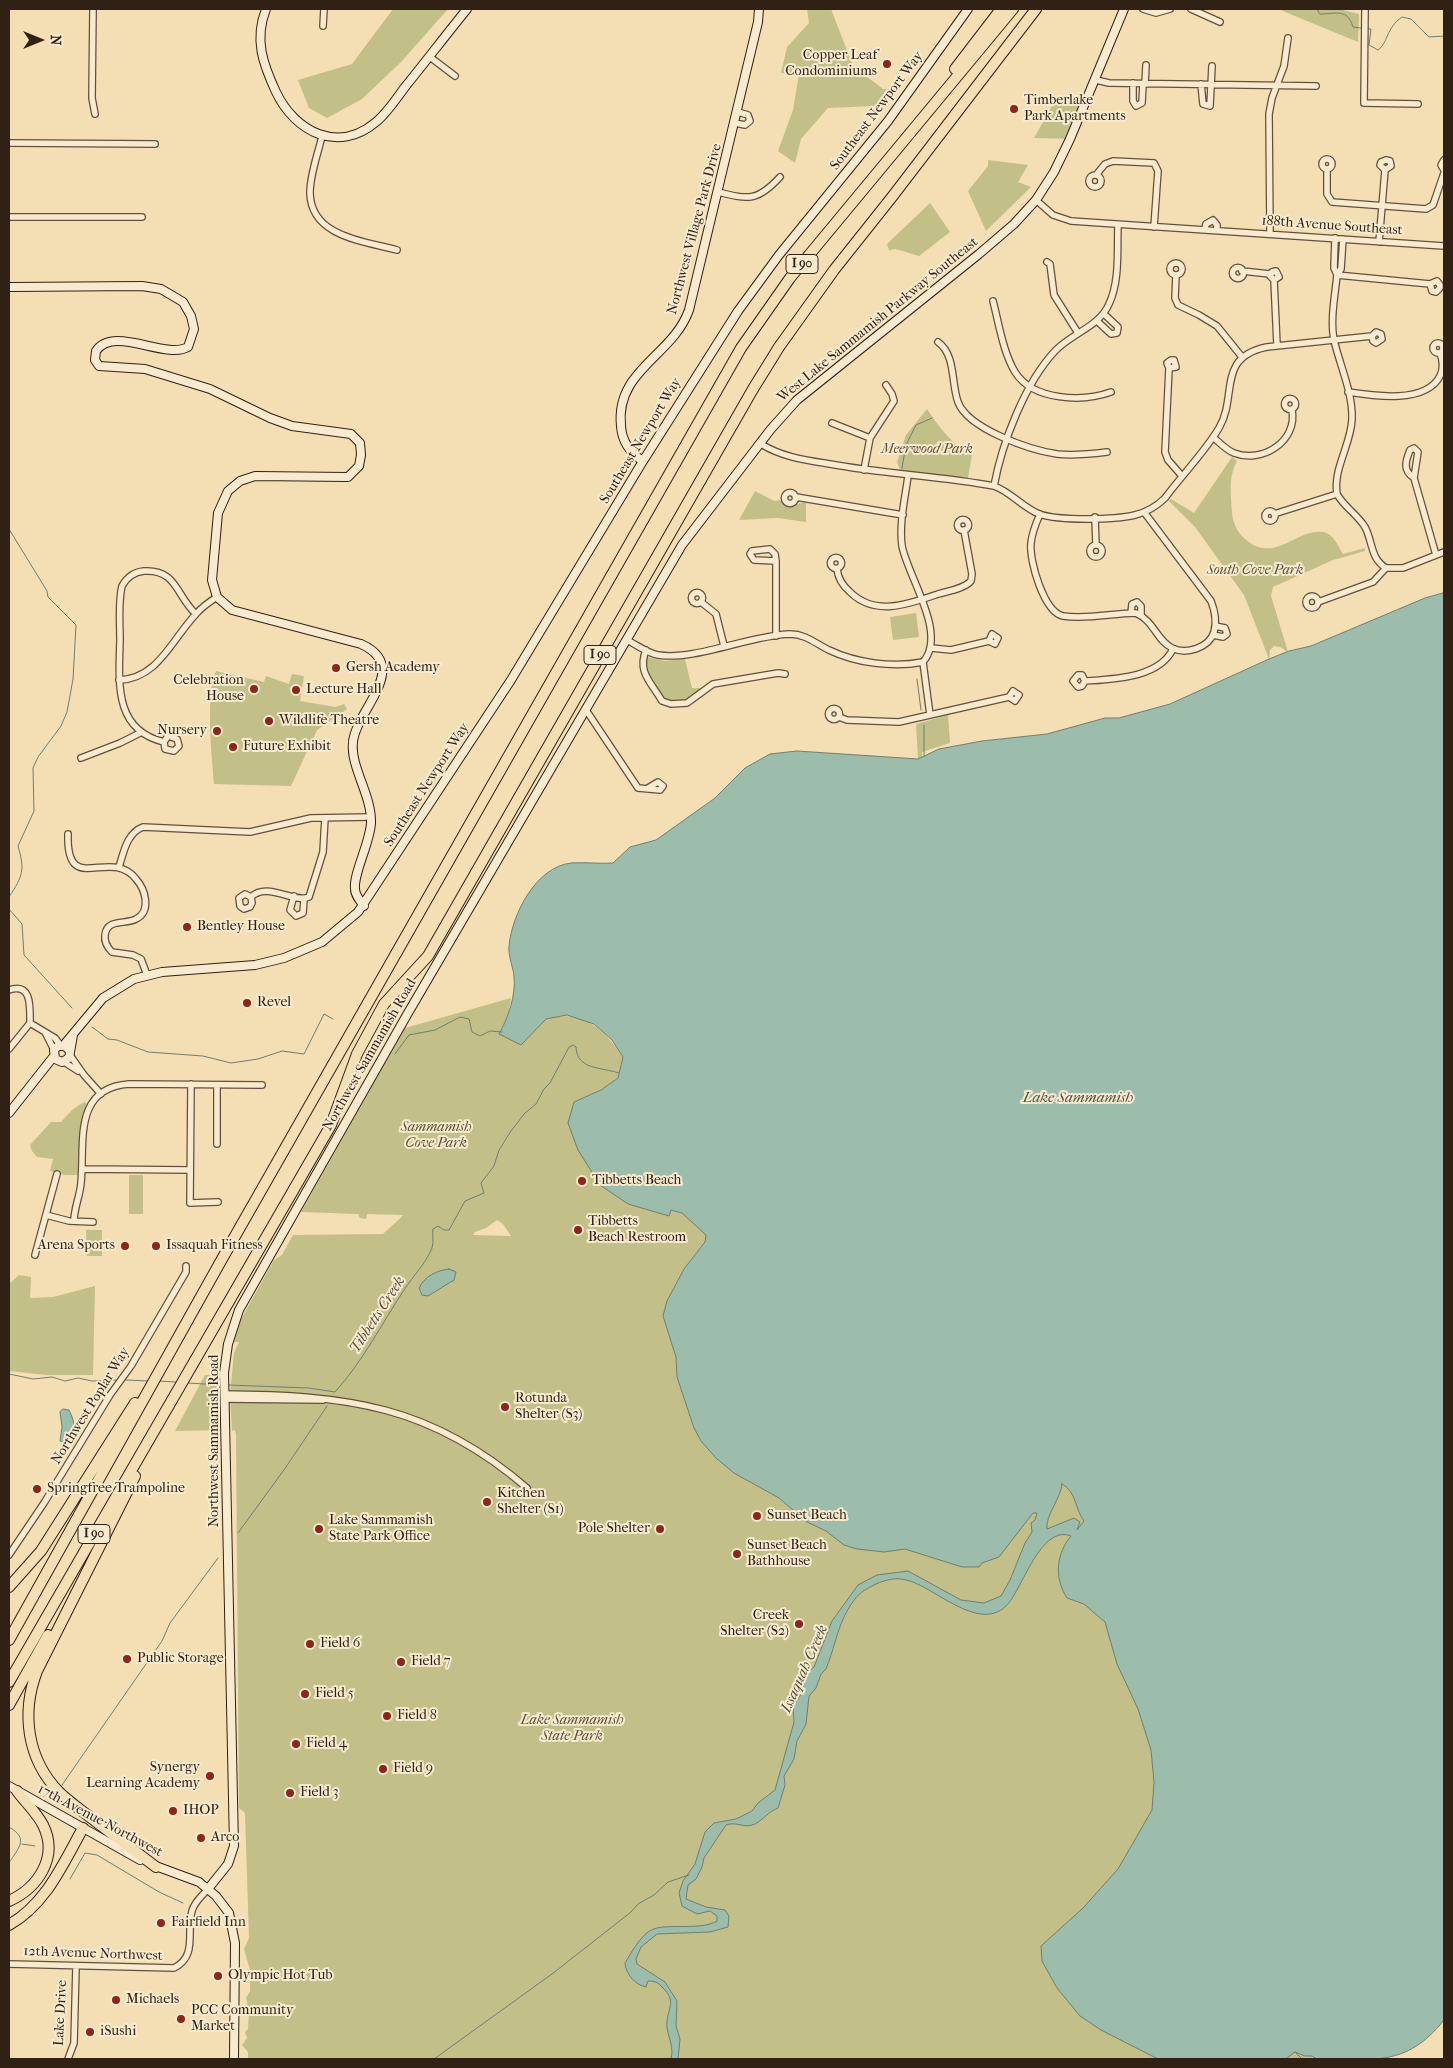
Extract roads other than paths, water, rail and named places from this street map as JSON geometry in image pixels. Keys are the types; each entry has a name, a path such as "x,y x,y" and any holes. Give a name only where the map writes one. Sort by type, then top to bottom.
{"highway":[{"path":"935,103 945,83 1001,9"},
{"name":"I 90","path":"9,1640 153,1379 199,1303 741,348 790,278 1013,9"},
{"name":"I 90","path":"14,1684 182,1381 331,1125 358,1054 384,1004 428,956 757,382 834,270 892,198 1036,9"},
{"path":"9,1587 40,1551 153,1379"},
{"path":"156,1867 60,1792 37,1760 30,1735 29,1704 35,1676 182,1381"},
{"path":"9,1704 14,1684 111,1523"},
{"path":"9,1901 26,1892 38,1880 48,1854 48,1844 43,1825 13,1788"},
{"path":"9,1925 43,1898 83,1828"}],"street":[{"path":"93,9 92,98 95,114"},
{"path":"266,9 260,28 259,43 268,74 283,106 290,115 304,128 322,136 349,135 377,122 467,9"},
{"path":"323,26 324,9"},
{"name":"Northwest Village Park Drive","path":"642,461 632,452 624,440 620,423 623,398 636,375 674,336 687,316 736,123 760,9"},
{"name":"Southeast Newport Way","path":"147,974 255,965 284,958 322,942 348,922 364,906 516,671 642,461 738,311 779,255 888,121 968,9"},
{"name":"West Lake Sammamish Parkway Southeast","path":"550,772 682,545 797,400 990,244 1022,216 1036,200 1054,172 1096,80 1124,9"},
{"path":"1143,9 1156,13 1170,9"},
{"path":"1191,9 1220,22"},
{"path":"1365,9 1364,103 1418,104"},
{"path":"1270,234 1269,114 1276,85 1284,66 1288,38"},
{"path":"430,57 454,76"},
{"path":"1133,84 1133,101 1136,106 1142,103 1146,65"},
{"path":"1202,84 1203,104 1206,106 1212,104 1212,66"},
{"path":"1096,80 1109,83 1133,84 1316,86"},
{"path":"736,123 745,125 750,121 748,115 738,112"},
{"path":"322,136 310,192 314,210 318,217 334,232 396,250"},
{"path":"9,143 155,144"},
{"path":"1327,170 1330,200 1426,209 1431,208 1444,172 1441,164 1444,160"},
{"path":"1096,175 1105,164 1113,161 1151,162 1157,165 1154,227"},
{"path":"1379,242 1385,170"},
{"path":"718,192 739,198 751,198 763,193 780,177"},
{"name":"188th Avenue Southeast","path":"1036,200 1053,215 1064,220 1444,246"},
{"path":"9,217 142,217"},
{"name":"188th Avenue Southeast","path":"1205,229 1206,224 1212,220 1217,225 1217,230"},
{"path":"994,486 1008,438 1031,386 1054,352 1104,314 1114,289 1118,225"},
{"path":"1335,238 1334,268 1337,275 1333,319 1334,339 1352,412 1351,430 1337,474 1336,494 1361,522 1369,538 1376,560 1386,568 1403,568 1444,552"},
{"path":"1337,275 1341,269 1343,239"},
{"path":"1047,262 1050,264 1057,302 1078,333"},
{"path":"1242,271 1270,274 1274,271 1278,273 1278,278 1274,280 1277,345"},
{"path":"1176,275 1176,302 1180,307 1200,314 1216,326 1242,357"},
{"path":"1337,275 1430,284"},
{"path":"9,287 152,287 169,293 183,302 191,316 194,329 190,343 180,350 141,343 113,342 101,345 95,355 96,364 102,368 145,369 210,389 270,418 292,426 351,434 360,443 362,455 355,470 344,478 249,477 233,485 224,497 216,526 212,580 217,597 232,610 367,647 377,655 382,672 374,698 357,726 352,745 371,817 367,846 354,886 356,895 364,906"},
{"path":"993,301 1011,365 1019,378 1031,386 1056,396 1076,399 1099,396 1111,392"},
{"path":"1096,321 1110,334 1117,333 1118,327 1104,314"},
{"path":"761,444 776,452 792,457 864,470 994,486 1007,491 1030,510 1040,514 1061,518 1127,516 1144,512 1159,504 1213,437 1222,421 1230,378 1242,357 1252,350 1277,345 1372,336"},
{"path":"938,342 947,351 959,404 966,417 978,426 1008,438 1059,454 1107,452"},
{"path":"1348,392 1378,397 1398,396 1429,388 1437,381 1442,372 1443,363 1440,353"},
{"path":"1170,368 1165,452 1168,460 1182,476"},
{"path":"864,470 870,438 894,401 886,385"},
{"path":"1213,437 1234,453 1251,456 1275,449 1284,440 1291,427 1292,410"},
{"path":"832,423 870,438"},
{"path":"908,476 903,515 903,547 929,626 931,648 923,662 930,715"},
{"path":"1414,478 1436,555"},
{"path":"1274,514 1336,494"},
{"path":"796,498 903,515"},
{"path":"1040,514 1030,542 1031,558 1043,593 1053,611 1068,616 1131,613 1141,615 1146,617 1166,644 1172,649 1182,651 1197,649 1208,642 1214,630 1214,609 1208,595 1144,512"},
{"path":"1095,517 1096,545"},
{"path":"837,569 845,587 858,599 867,603 891,607 921,600 966,585 971,581 964,530"},
{"path":"776,562 776,636"},
{"path":"1318,602 1373,582 1386,568"},
{"path":"164,742 140,732 125,710 119,680 120,598 124,581 137,572 165,573 196,614"},
{"path":"119,680 135,679 152,668 196,614 217,597"},
{"path":"702,602 716,614 724,646"},
{"path":"1131,613 1132,604 1137,602 1141,606 1141,615"},
{"path":"1225,628 1227,634 1223,637 1214,630 1225,628"},
{"path":"627,640 658,655 674,656 776,636 804,636 838,654 874,663 923,662"},
{"path":"931,648 951,650 989,641"},
{"path":"1085,681 1113,679 1154,668 1166,661 1172,649"},
{"path":"646,650 641,660 642,667 662,701 668,704 688,703 713,684 778,673 786,674"},
{"path":"839,717 847,720 889,723 1009,697"},
{"path":"586,710 638,788 648,788"},
{"path":"81,758 120,743 140,732"},
{"name":"Northwest Sammamish Road","path":"208,1889 226,1869 234,1846 224,1394 230,1334 246,1296 408,1013 550,772"},
{"path":"119,866 132,833 143,827 250,832 300,820 371,817"},
{"path":"294,896 290,910 296,916 303,913 304,899 312,892 323,852 325,818"},
{"path":"9,1113 40,1075 66,1049 75,1028 97,1003 113,990 147,974 141,959 133,955 112,952 106,941 105,933 110,926 136,920 143,913 146,905 139,882 119,866 104,866 84,870 75,866 68,853 68,834"},
{"path":"251,897 253,894 266,892 304,899"},
{"path":"9,990 18,988 25,991 29,996 30,1023 9,1050"},
{"path":"30,1023 55,1038 66,1049 84,1075 101,1094"},
{"path":"45,1032 58,1058 84,1075"},
{"path":"58,1058 66,1049"},
{"path":"191,1084 190,1202 218,1202"},
{"path":"74,1221 82,1169 83,1124 87,1112 101,1094 124,1085 262,1085"},
{"path":"217,1085 217,1144"},
{"path":"82,1169 190,1170"},
{"path":"35,1255 57,1174"},
{"path":"46,1214 74,1221 93,1222"},
{"name":"Northwest Poplar Way","path":"9,1555 46,1501 118,1384 124,1378 186,1272 186,1266"},
{"path":"224,1394 309,1396 323,1400 364,1404 428,1423 487,1456 527,1488"},
{"name":"17th Avenue Northwest","path":"13,1788 156,1867 193,1880 208,1889"},
{"path":"208,1889 229,1913 234,1931 234,2059"},
{"name":"12th Avenue Northwest","path":"9,1964 170,1969 178,1966 190,1952 191,1916 194,1906 208,1889"},
{"name":"Lake Drive","path":"68,2059 74,2045 76,1967"}],"water":[{"name":"Lake Sammamish","path":"1444,593 1444,2020 1416,2046 1387,2058 1355,2060 1317,2059 1295,2052 1286,2059 1158,2059 1101,2030 1080,2016 1057,1988 1042,1961 1041,1946 1083,1908 1118,1869 1152,1810 1154,1782 1151,1750 1138,1709 1117,1664 1105,1622 1084,1604 1067,1598 1063,1590 1058,1566 1062,1550 1071,1536 1060,1535 1050,1540 1041,1549 1012,1598 1006,1606 995,1613 982,1614 969,1611 917,1584 902,1579 891,1579 876,1584 862,1592 849,1607 841,1624 826,1669 821,1674 816,1688 809,1696 806,1724 797,1741 794,1759 784,1776 785,1785 778,1808 771,1811 755,1824 726,1825 704,1858 696,1879 688,1885 686,1899 706,1907 725,1910 729,1916 728,1927 710,1932 657,1934 641,1947 636,1959 637,1964 665,1982 677,2001 676,2026 680,2039 678,2059 671,2059 672,2047 667,2028 670,1998 656,1982 648,1981 646,1987 635,1981 627,1971 625,1963 641,1939 654,1929 700,1926 717,1921 717,1916 710,1911 697,1914 682,1906 679,1893 683,1881 695,1864 705,1832 714,1823 736,1819 752,1811 758,1803 775,1790 794,1722 793,1707 803,1691 805,1674 814,1667 832,1621 858,1585 877,1575 908,1571 961,1600 984,1603 1001,1596 1010,1580 1025,1543 1032,1532 1031,1523 1035,1520 1037,1513 1033,1513 999,1557 982,1563 979,1567 962,1567 905,1549 884,1552 857,1549 844,1545 826,1531 807,1522 779,1498 734,1473 716,1458 701,1441 694,1428 677,1377 676,1357 663,1316 667,1301 684,1269 705,1242 706,1235 682,1213 671,1210 669,1216 628,1204 600,1185 578,1150 568,1123 574,1102 601,1090 618,1078 623,1057 612,1040 594,1024 567,1015 546,1019 521,1045 499,1034 513,999 514,976 509,946 515,920 521,907 537,883 558,866 571,863 613,863 630,847 656,840 715,798 745,768 770,754 797,751 918,759 939,749 982,741 1047,734 1105,718 1119,718 1170,704 1269,659 1289,651 1311,646 1425,598","holes":["1062,1484 1067,1487 1084,1521 1077,1530 1080,1522 1074,1518 1047,1529 1048,1518"]},
{"path":"449,1269 456,1272 454,1280 428,1296 422,1295 419,1288 428,1277"},
{"path":"63,1409 69,1410 74,1424 73,1437 67,1444 60,1441 62,1427 60,1412"}],"waterway":[{"path":"1317,9 1320,14 1341,13 1348,17 1353,27 1361,28"},
{"path":"1368,29 1371,29 1369,45 1378,50 1384,43 1390,30 1402,17 1411,19 1429,37 1444,36"},
{"path":"902,468 906,445 916,425 932,418"},
{"path":"9,529 47,591 48,597 76,625 73,679 67,712 61,726 38,757 33,768 34,811 18,846 22,861 21,873 9,897"},
{"path":"917,679 921,710"},
{"path":"924,725 924,756"},
{"path":"9,909 22,924 24,955 72,1008"},
{"path":"92,1027 108,1039 117,1040 148,1052 203,1056 231,1063 258,1059 282,1051 304,1054 324,1014 333,1019"},
{"path":"395,1054 409,1035 435,1030 460,1017 469,1019 472,1032 480,1036 490,1031 502,1032"},
{"name":"Tibbetts Creek","path":"228,1385 309,1388 335,1392 363,1355 426,1259 433,1246 433,1229 438,1226 444,1230 449,1230 465,1201 484,1193 481,1183 494,1166 499,1150 525,1113 536,1104 544,1089 550,1083 569,1047 573,1045 576,1047 577,1054 585,1064 619,1073"},
{"name":"Tibbetts Creek","path":"9,1374 33,1379 52,1377 65,1381 78,1378 92,1381 119,1380"},
{"name":"Tibbetts Creek","path":"125,1380 149,1381"},
{"name":"Tibbetts Creek","path":"158,1381 176,1382"},
{"name":"Tibbetts Creek","path":"188,1383 221,1385"},
{"path":"238,1533 327,1406"},
{"path":"62,1785 162,1641 170,1623 218,1558"},
{"path":"9,1827 15,1831 21,1840 9,1863"},
{"path":"22,1844 35,1846"},
{"path":"70,1879 85,1853 97,1855 159,1892 183,1903"},
{"path":"434,2059 552,1974 668,1882 689,1875"},
{"path":"1295,2052 1302,2059"}],"place":[{"name":"Copper Leaf Condominiums","path":"887,64"},
{"name":"Timberlake Park Apartments","path":"1014,109"},
{"name":"Gersh Academy","path":"336,668"},
{"name":"Celebration House","path":"254,689"},
{"name":"Lecture Hall","path":"296,690"},
{"name":"Wildlife Theatre","path":"269,721"},
{"name":"Nursery","path":"217,731"},
{"name":"Future Exhibit","path":"233,747"},
{"name":"Bentley House","path":"187,927"},
{"name":"Revel","path":"247,1003"},
{"name":"Tibbetts Beach","path":"582,1181"},
{"name":"Tibbetts Beach Restroom","path":"578,1230"},
{"name":"Arena Sports","path":"125,1246"},
{"name":"Issaquah Fitness","path":"156,1246"},
{"name":"Rotunda Shelter (S3)","path":"505,1407"},
{"name":"Springfree Trampoline","path":"37,1489"},
{"name":"Kitchen Shelter (S1)","path":"487,1502"},
{"name":"Sunset Beach","path":"757,1516"},
{"name":"Lake Sammamish State Park Office","path":"319,1529"},
{"name":"Pole Shelter","path":"660,1529"},
{"name":"Sunset Beach Bathhouse","path":"737,1554"},
{"name":"Creek Shelter (S2)","path":"799,1624"},
{"name":"Field 6","path":"310,1644"},
{"name":"Public Storage","path":"127,1659"},
{"name":"Field 7","path":"401,1662"},
{"name":"Field 5","path":"305,1694"},
{"name":"Field 8","path":"387,1716"},
{"name":"Field 4","path":"296,1744"},
{"name":"Field 9","path":"383,1769"},
{"name":"Synergy Learning Academy","path":"210,1776"},
{"name":"Field 3","path":"290,1793"},
{"name":"IHOP","path":"173,1811"},
{"name":"Arco","path":"201,1838"},
{"name":"Fairfield Inn","path":"161,1923"},
{"name":"Olympic Hot Tub","path":"218,1976"},
{"name":"Michaels","path":"116,2000"},
{"name":"PCC Community Market","path":"181,2019"},
{"name":"iSushi","path":"90,2032"}],"park label":[{"name":"Meerwood Park","path":"927,450"},
{"name":"South Cove Park","path":"1255,571"},
{"name":"Sammamish Cove Park","path":"436,1136"},
{"name":"Lake Sammamish State Park","path":"572,1729"}],"water label":[{"name":"Issaquah Creek","path":"805,1669"}]}
